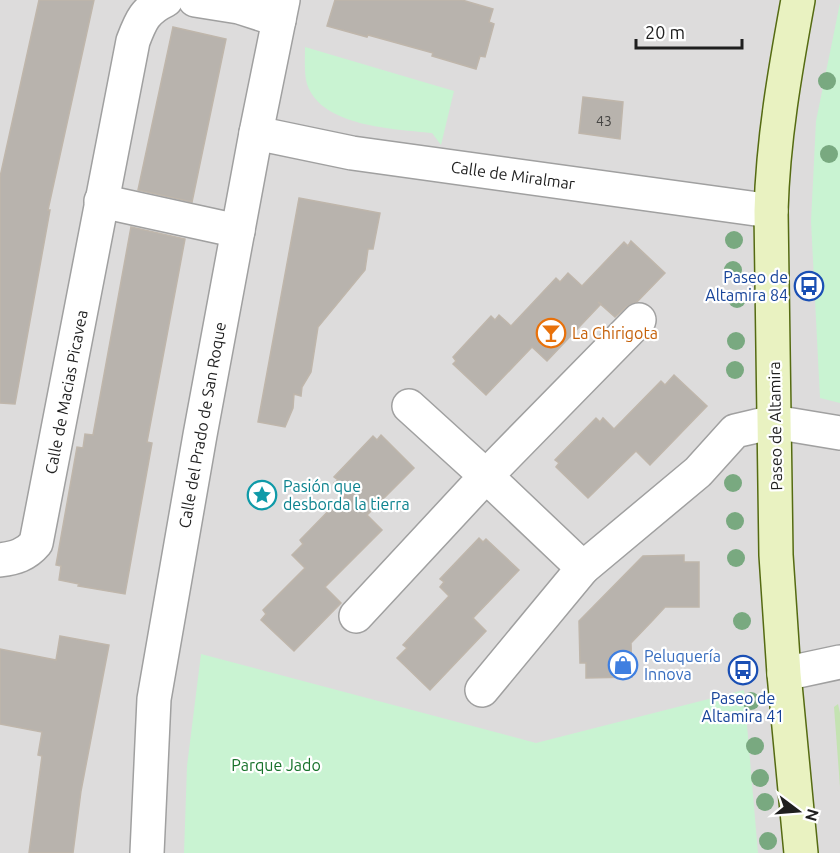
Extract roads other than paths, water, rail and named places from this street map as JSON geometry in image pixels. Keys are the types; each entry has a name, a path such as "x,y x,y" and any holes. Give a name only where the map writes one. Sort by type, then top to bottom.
{"main road":[{"name":"Paseo de Altamira","path":"798,0 780,95 772,167 771,211 776,555 784,674 801,853"}],"street":[{"name":"Calle de Macias Picavea","path":"0,560 12,559 27,553 36,543 40,530 133,41 142,17 154,6 166,0"},
{"path":"195,0 239,8 281,10"},
{"name":"Calle del Prado de San Roque","path":"147,853 154,699 200,435 281,10"},
{"name":"Calle de Miralmar","path":"256,133 352,153 771,211"},
{"path":"101,201 238,231"},
{"path":"356,616 486,476 639,320"},
{"path":"409,406 583,568"},
{"path":"482,690 583,568 698,472 735,431 774,422 840,433"},
{"path":"784,674 840,662"}],"place":[{"name":"Paseo de Altamira 84","path":"809,286"},
{"name":"La Chirigota","path":"551,333"},
{"name":"Pasión que desborda la tierra","path":"262,495"},
{"name":"Peluquería Innova","path":"623,665"},
{"name":"Paseo de Altamira 41","path":"743,670"}],"park label":[{"name":"Parque Jado","path":"276,765"}]}
